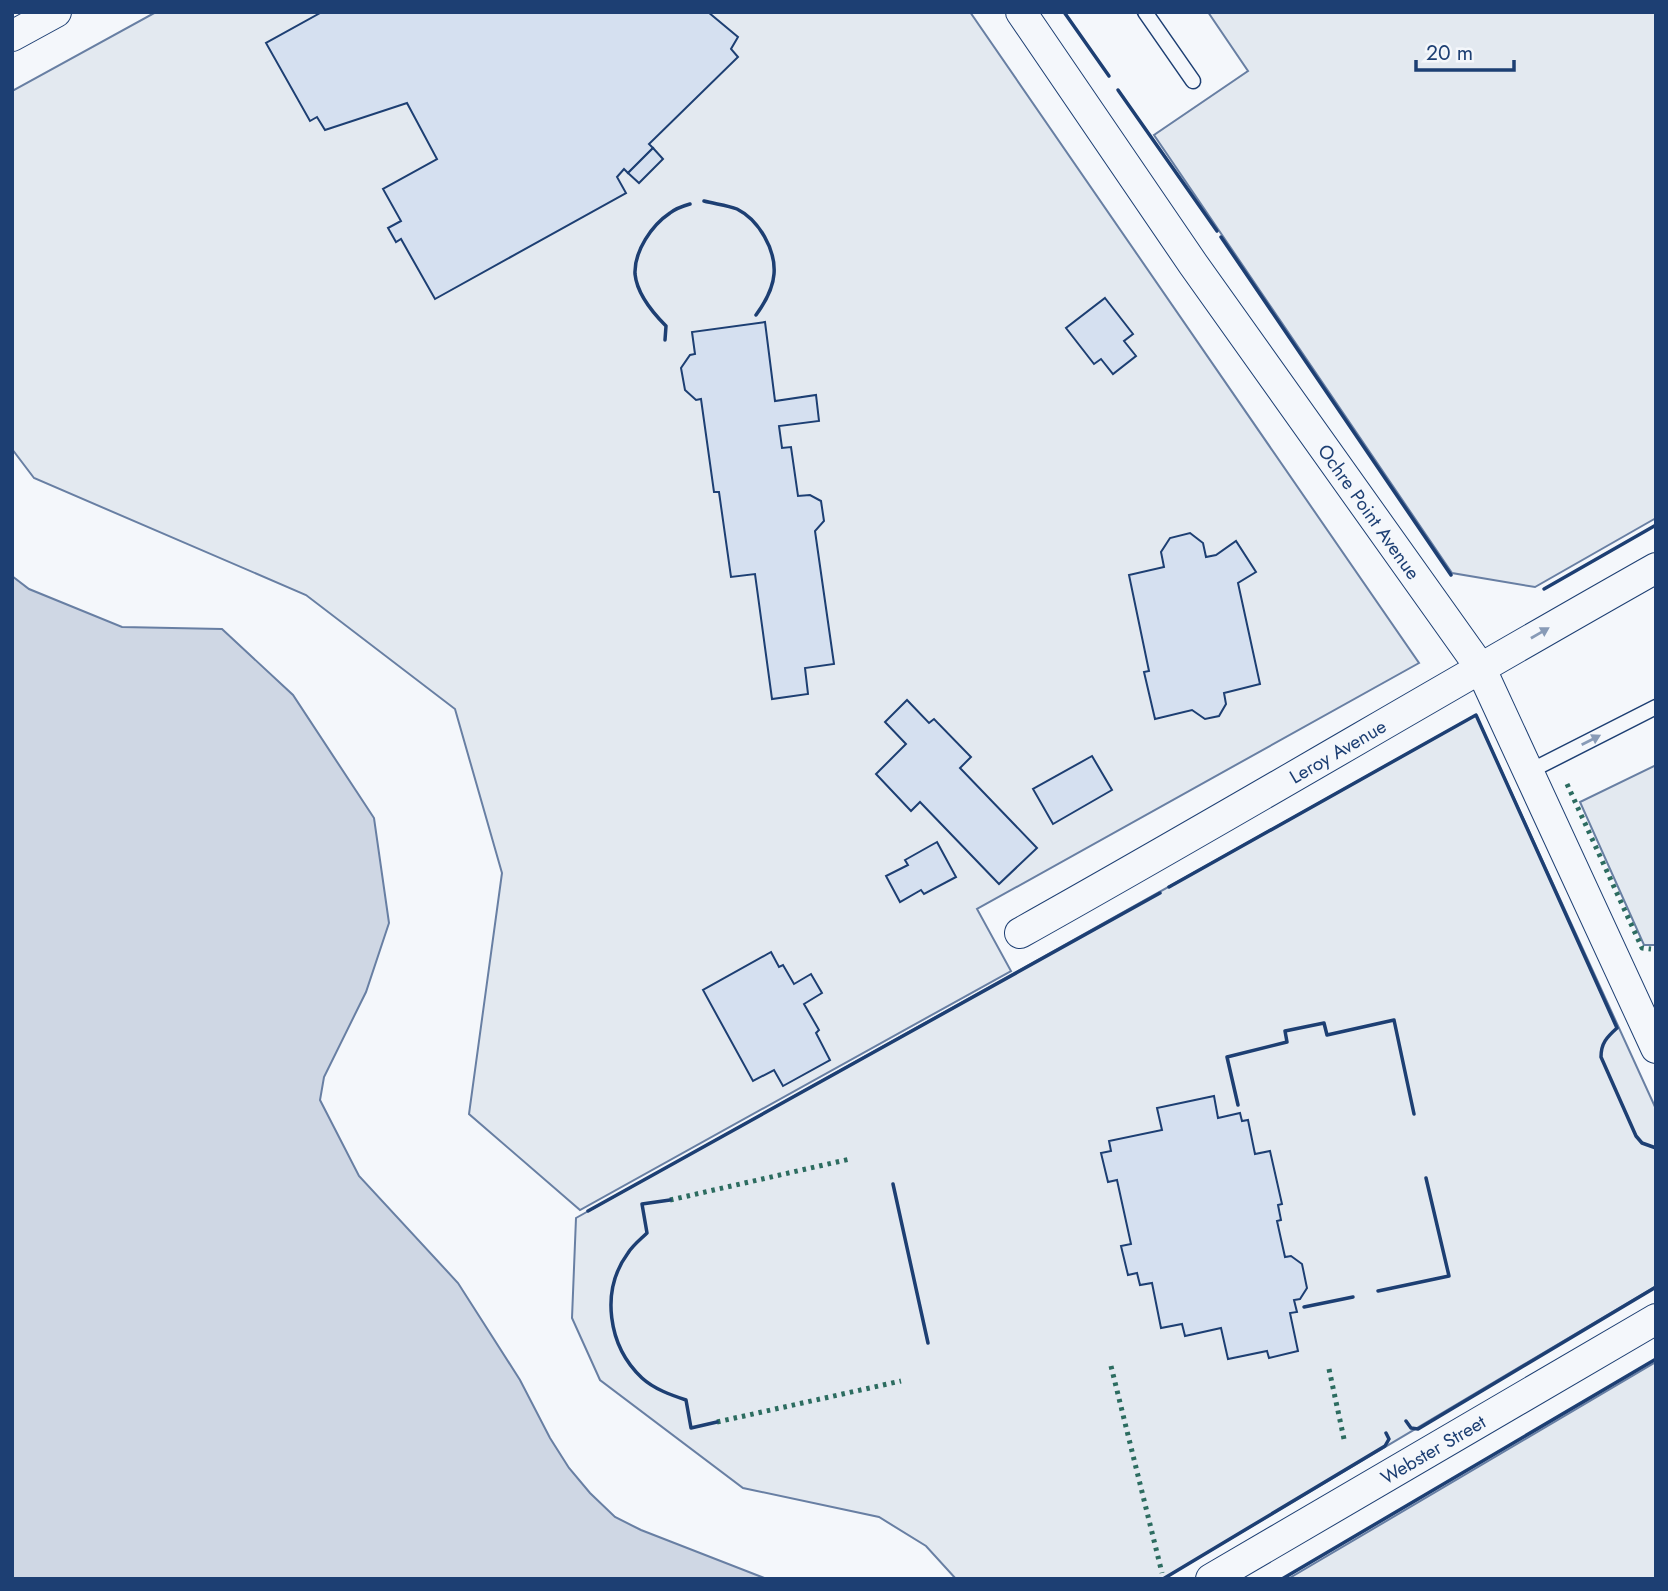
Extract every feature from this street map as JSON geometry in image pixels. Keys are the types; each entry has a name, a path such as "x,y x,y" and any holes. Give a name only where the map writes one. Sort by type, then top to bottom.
{"street":[{"path":"12,36 56,12"},
{"name":"Ochre Point Avenue","path":"1023,13 1193,264 1480,667 1656,1048"},
{"name":"Leroy Avenue","path":"1020,933 1656,568"},
{"name":"Webster Street","path":"1211,1579 1656,1319"}],"lane":[{"path":"1145,12 1193,81"},
{"path":"1530,771 1656,707"}],"shaded area":[{"path":"156,12 970,12 1419,663 977,909 1011,971 580,1210 469,1114 502,873 455,709 306,595 34,478 12,449 12,91"},
{"path":"1208,12 1656,12 1656,518 1535,587 1452,573 1154,135 1248,71"},
{"path":"12,576 29,589 122,627 222,629 293,695 374,818 389,923 366,992 324,1077 320,1100 359,1176 458,1283 520,1380 550,1438 569,1468 590,1493 615,1517 641,1530 767,1579 12,1579"},
{"path":"1476,715 1656,1109 1656,1286 1163,1579 956,1579 926,1546 879,1517 743,1488 600,1380 572,1318 576,1218"},
{"path":"1656,765 1656,945 1644,945 1580,802"},
{"path":"1656,1362 1656,1579 1288,1579"}],"building":[{"path":"322,12 708,12 738,37 731,49 738,57 649,144 653,148 628,173 624,169 617,177 626,193 435,299 401,239 396,242 388,228 401,221 383,189 437,159 407,103 325,130 317,117 310,121 266,43"},
{"path":"653,148 663,159 639,183 628,173"},
{"path":"1105,298 1133,334 1124,341 1136,356 1113,374 1101,359 1094,364 1066,328"},
{"path":"765,322 775,401 816,395 819,421 779,426 782,448 791,447 798,496 810,495 821,501 824,521 815,531 834,664 805,668 808,694 772,699 755,574 731,577 719,492 714,492 701,399 696,400 685,390 681,368 690,355 695,354 692,332"},
{"path":"1190,533 1203,543 1206,557 1216,555 1236,541 1256,572 1238,583 1260,684 1224,693 1226,704 1219,716 1205,719 1192,710 1155,719 1144,672 1149,671 1129,575 1164,567 1161,552 1170,538"},
{"path":"907,700 929,723 934,719 971,757 960,768 1037,848 999,884 920,802 911,811 876,774 906,744 885,722"},
{"path":"1092,756 1112,790 1053,824 1033,789"},
{"path":"937,842 956,877 924,894 921,890 900,902 886,876 908,865 905,860"},
{"path":"771,952 779,967 783,965 794,984 811,974 822,993 804,1004 819,1030 816,1033 830,1060 783,1086 774,1070 753,1081 703,990"},
{"path":"1214,1096 1218,1118 1240,1113 1242,1121 1248,1120 1255,1154 1270,1151 1282,1204 1278,1205 1281,1220 1277,1221 1285,1257 1291,1256 1302,1264 1307,1288 1300,1299 1294,1300 1297,1312 1290,1313 1298,1351 1269,1358 1267,1351 1228,1359 1221,1328 1185,1336 1182,1324 1161,1328 1152,1283 1140,1285 1137,1273 1128,1275 1121,1246 1131,1244 1117,1180 1108,1182 1101,1153 1111,1151 1109,1141 1162,1130 1157,1108"}],"hedge":[{"path":"1567,784 1642,948 1651,949"},
{"path":"670,1200 850,1159"},
{"path":"1111,1366 1162,1573"},
{"path":"1329,1369 1344,1439"},
{"path":"717,1422 901,1381"}],"wall":[{"path":"1064,12 1109,76"},
{"path":"1118,90 1217,231"},
{"path":"704,201 737,209 745,214 759,228 769,246 774,265 773,280 768,296 756,315"},
{"path":"665,340 666,326 642,296 636,281 635,265 645,239 657,224 672,212 690,204"},
{"path":"1221,237 1451,575"},
{"path":"1544,589 1656,525"},
{"path":"1169,887 1476,715 1617,1028 1605,1041 1601,1057 1636,1136 1642,1143 1656,1148"},
{"path":"588,1211 1160,893"},
{"path":"1238,1105 1227,1057 1287,1042 1285,1031 1324,1023 1327,1035 1394,1020 1414,1114"},
{"path":"1378,1291 1449,1276 1426,1178"},
{"path":"893,1184 928,1343"},
{"path":"670,1200 642,1204 647,1233 628,1253 614,1284 611,1301 615,1334 630,1365 642,1378 657,1388 686,1400 691,1428 717,1422"},
{"path":"1406,1421 1411,1428 1418,1429 1656,1287"},
{"path":"1304,1307 1353,1297"},
{"path":"1282,1579 1656,1359"},
{"path":"1163,1579 1385,1446 1389,1439 1386,1433"}]}
